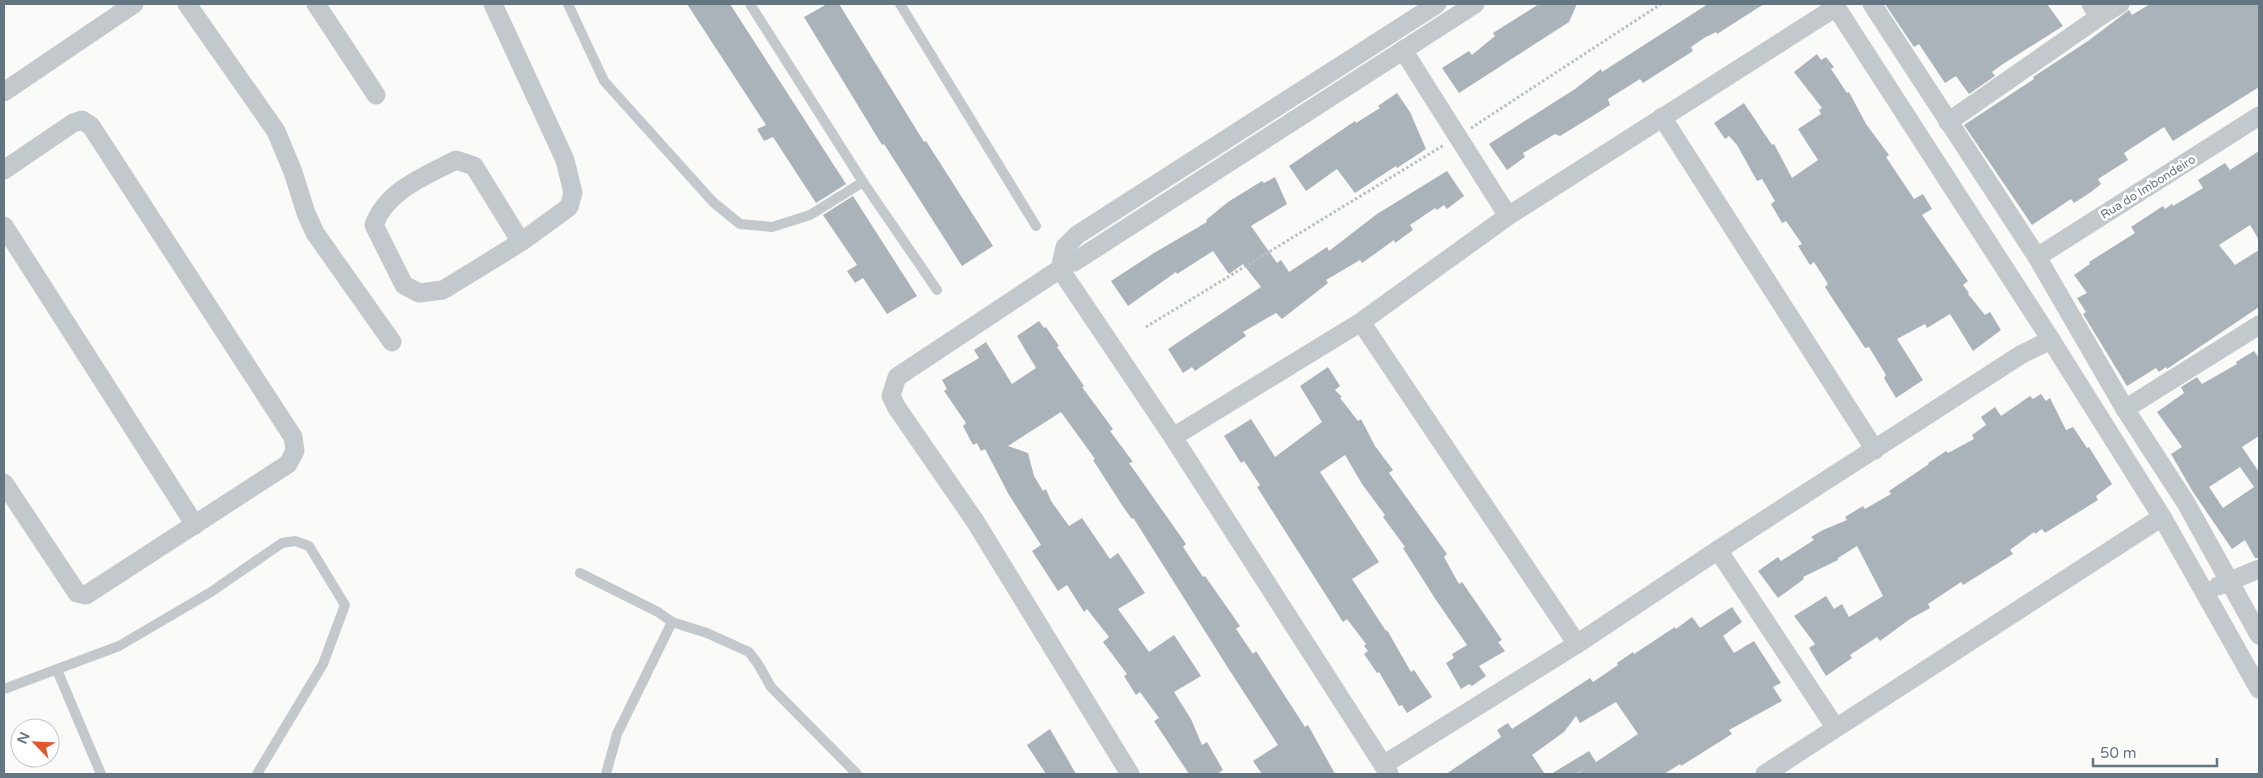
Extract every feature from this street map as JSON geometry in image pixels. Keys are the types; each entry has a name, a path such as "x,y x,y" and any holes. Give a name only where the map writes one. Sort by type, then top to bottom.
{"street":[{"path":"4,92 134,4"},
{"path":"187,4 276,131 293,172 306,213 315,232 392,342"},
{"path":"316,4 376,95"},
{"path":"493,4 566,160 573,193 570,207 521,242 443,290 419,293 404,285 374,224 379,212 398,191 456,160 474,166 521,242"},
{"path":"1437,4 1077,235 1065,247 1061,266 1386,769 1718,550 2022,354 2051,340"},
{"path":"1130,774 975,521 897,408 891,396 897,377 1061,266 1074,262 1475,4"},
{"path":"1872,4 2037,257 2125,409 2186,503 2259,635"},
{"path":"1948,122 2095,11 2120,4"},
{"path":"1173,437 1361,322 1508,216 1835,5 2051,340 2162,517 2259,689"},
{"path":"1403,50 1508,216"},
{"name":"Rua do Imbondeiro","path":"2037,257 2259,116"},
{"path":"1662,117 1875,450"},
{"path":"4,170 73,124 82,120 91,126 293,437 295,451 288,464 86,595 77,592 4,483"},
{"path":"4,226 195,525"},
{"path":"1361,322 1577,644"},
{"path":"2125,409 2259,325"},
{"path":"1765,774 2162,517"},
{"path":"1718,550 1834,728"},
{"path":"2204,592 2259,569"}],"lane":[{"path":"568,4 604,81 713,202 740,224 772,227 802,217 863,182"},
{"path":"750,4 863,182 937,290"},
{"path":"900,4 1036,226"},
{"path":"4,689 119,646 211,592 282,543 296,541 309,546 345,605 323,664 257,774"},
{"path":"580,573 658,612 672,622 707,632 749,652 771,687 858,774"},
{"path":"606,774 617,734 672,622"},
{"path":"58,670 101,774"}],"path":[{"path":"1146,327 1458,136 1661,4"}],"building":[{"path":"687,4 730,4 846,184 816,203 773,137 764,141 757,129 766,125"},
{"path":"827,4 839,4 924,142 926,141 993,246 962,266 884,144 882,145 804,17"},
{"path":"1539,4 1577,4 1569,22 1459,93 1442,68 1469,51 1472,55 1495,36 1493,33"},
{"path":"1708,4 1764,4 1717,34 1716,32 1704,38 1691,47 1693,51 1643,83 1640,79 1608,99 1610,105 1591,117 1560,136 1555,134 1523,153 1525,157 1507,170 1489,144 1575,89 1601,69 1602,72"},
{"path":"1885,4 2047,4 2063,26 2003,64 1992,72 1995,76 1969,94 1956,76 1945,83 1919,44 1914,47"},
{"path":"2150,4 2259,4 2259,87 2173,141 2164,127 2124,153 2128,160 2098,179 2101,184 2091,192 2074,203 2071,199 2032,225 1964,125 2034,79 2033,77 2088,41 2129,10 2132,15"},
{"path":"1817,54 1821,60 1826,57 1834,67 1831,69 1847,93 1849,92 1866,124 1889,155 1886,157 1914,199 1923,194 1932,209 1922,215 1968,281 1963,285 1968,294 1985,315 1990,312 2001,330 1973,351 1950,314 1927,328 1925,324 1897,339 1923,380 1896,398 1884,378 1886,375 1869,347 1865,348 1825,287 1828,284 1814,262 1810,265 1798,246 1802,244 1786,221 1782,223 1771,204 1775,201 1762,179 1757,181 1737,145 1729,136 1725,139 1714,123 1744,103 1772,145 1774,144 1792,178 1818,160 1798,129 1821,114 1819,110 1822,108 1794,72"},
{"path":"1397,93 1410,112 1426,149 1355,193 1337,169 1306,191 1289,166 1355,121 1356,123 1380,108 1378,106"},
{"path":"2259,151 2259,240 2250,225 2219,245 2235,265 2259,250 2259,307 2167,369 2166,367 2159,372 2156,368 2127,386 2083,314 2086,312 2077,298 2087,293 2074,275 2090,264 2089,262 2135,233 2131,227 2163,206 2165,209 2172,204 2173,206 2203,188 2198,180 2225,163 2230,170"},
{"path":"1447,171 1464,196 1447,209 1444,205 1437,210 1435,208 1410,225 1413,230 1395,243 1394,240 1362,263 1360,260 1326,280 1328,283 1282,319 1276,313 1243,332 1246,336 1195,371 1192,367 1183,373 1168,349 1261,287 1243,264 1229,274 1213,251 1177,274 1176,272 1128,306 1111,281 1207,222 1206,220 1228,202 1262,181 1264,183 1275,177 1287,204 1251,226 1277,263 1281,260 1289,272 1327,247 1329,251 1377,214"},
{"path":"853,196 917,296 887,314 863,278 855,283 847,271 857,265 823,215"},
{"path":"1039,321 1044,328 1046,327 1059,346 1057,347 1084,386 1082,387 1113,429 1110,431 1133,462 1129,463 1186,544 1183,547 1240,626 1236,629 1253,654 1256,651 1305,727 1308,725 1335,774 1262,774 1253,761 1278,745 1134,519 1131,518 1093,460 1095,459 1061,412 1008,446 1028,453 1034,476 1043,491 1046,489 1051,501 1069,526 1082,518 1110,559 1118,553 1145,593 1118,609 1149,652 1174,635 1201,676 1174,692 1191,719 1202,745 1207,742 1223,770 1217,774 1189,774 1154,721 1159,718 1140,692 1136,695 1124,676 1127,674 1103,642 1109,637 1087,609 1084,612 1067,585 1058,591 1032,551 1041,545 1009,495 985,449 981,451 977,443 973,445 963,426 966,423 944,391 947,389 942,380 979,358 974,350 986,342 1012,384 1036,368 1017,336"},
{"path":"2254,351 2259,358 2259,436 2242,447 2259,472 2259,558 2255,558 2245,540 2232,549 2193,492 2171,454 2182,447 2157,412 2184,393 2181,387 2197,377 2202,384 2237,364 2236,362","holes":["2240,467 2254,487 2223,508 2209,487"]},
{"path":"1328,367 1340,386 1335,390 1358,421 1361,419 1375,446 1393,470 1389,473 1447,554 1444,557 1459,584 1462,582 1502,640 1498,642 1505,651 1479,666 1486,676 1472,686 1469,684 1461,689 1446,663 1454,658 1452,654 1467,645 1436,600 1403,548 1405,547 1383,517 1385,515 1362,484 1345,455 1320,472 1379,562 1352,579 1387,630 1411,672 1414,670 1432,697 1407,713 1402,705 1399,706 1379,672 1377,673 1364,654 1368,651 1364,646 1366,644 1347,619 1343,622 1257,487 1260,485 1244,461 1241,463 1224,436 1251,419 1275,457 1322,422 1300,386"},
{"path":"2041,394 2046,401 2050,398 2066,430 2073,427 2087,448 2089,447 2112,484 2096,496 2098,500 2045,533 2042,529 2035,534 2034,532 2010,550 2013,554 1963,585 1961,582 1928,604 1930,608 1910,619 1880,641 1877,637 1850,655 1852,658 1826,676 1809,648 1815,644 1794,616 1826,596 1834,609 1842,604 1849,617 1883,596 1857,546 1838,558 1838,560 1803,577 1804,579 1778,598 1758,571 1778,557 1781,561 1814,540 1811,537 1847,520 1845,517 1863,506 1865,509 1891,494 1889,491 1946,451 1948,453 1974,439 1972,435 1986,425 1981,417 1995,407 2001,416 2030,396 2033,399"},
{"path":"1732,607 1742,622 1723,636 1734,653 1754,641 1781,683 1773,687 1782,701 1729,730 1732,734 1681,766 1680,764 1664,774 1577,774 1585,768 1576,774 1551,774 1589,751 1596,762 1638,734 1616,702 1580,723 1576,716 1564,732 1532,755 1545,774 1446,774 1501,737 1497,730 1508,723 1512,729 1590,678 1593,682 1633,652 1634,654 1675,627 1676,629 1692,617 1700,628"},
{"path":"1050,729 1076,774 1046,774 1027,745"}]}
